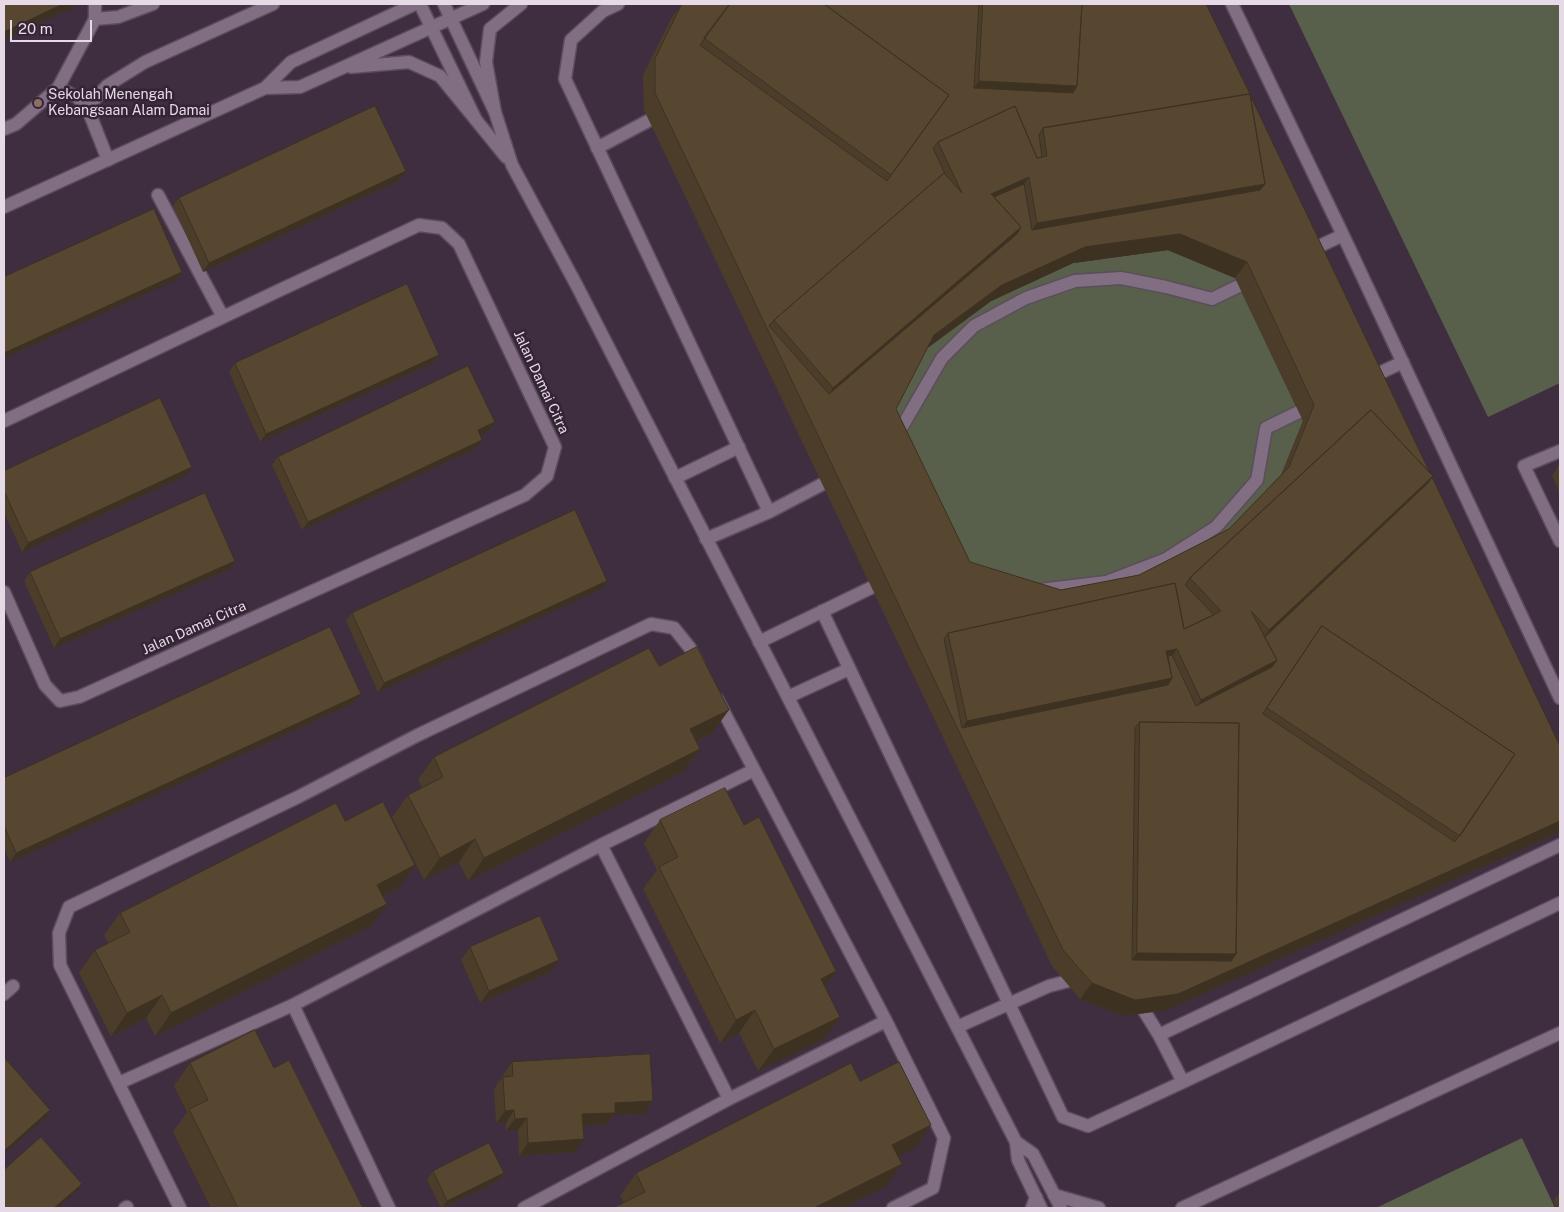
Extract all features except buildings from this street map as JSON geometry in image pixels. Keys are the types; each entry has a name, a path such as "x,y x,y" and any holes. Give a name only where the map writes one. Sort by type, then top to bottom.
{"street":[{"path":"4,129 16,124 58,88 95,19 95,4"},
{"path":"95,19 118,17 153,4"},
{"path":"87,107 108,85 145,62 273,4"},
{"path":"4,208 265,88 291,62 415,4"},
{"path":"420,4 476,120"},
{"path":"444,4 495,112 512,165 676,478 1016,1142 1018,1160 1036,1205"},
{"path":"265,88 300,87 483,4"},
{"path":"495,112 486,62 490,29 520,4"},
{"path":"618,4 603,11 572,40 564,79 769,512"},
{"path":"1232,4 1343,234 1560,698"},
{"path":"341,68 409,62 440,76 512,165"},
{"path":"58,88 77,97 87,107 108,160"},
{"path":"597,148 663,113 666,104"},
{"path":"158,195 223,317"},
{"name":"Jalan Damai Citra","path":"4,422 419,225 442,228 459,244 554,447 547,476 525,494 79,697 60,700 44,685 4,592"},
{"path":"1299,256 1343,234"},
{"path":"889,450 942,358 974,326 1026,298 1075,281 1121,278 1212,299 1264,273"},
{"path":"1360,382 1403,362"},
{"path":"1032,588 1041,590 1106,582 1166,559 1216,527 1256,480 1266,428 1326,399"},
{"path":"676,478 739,447"},
{"path":"1560,451 1524,466 1560,541"},
{"path":"706,539 769,512 846,472"},
{"path":"759,642 893,578"},
{"path":"822,611 1063,1117 1088,1126 1560,903"},
{"path":"180,1208 60,965 59,933 69,907 298,797 418,735 651,624 674,628 690,648 704,674"},
{"path":"788,697 850,669"},
{"path":"713,691 886,1021 944,1138 933,1188 893,1208"},
{"path":"119,1083 292,1005 600,845 754,770"},
{"path":"600,845 729,1099"},
{"path":"1159,1035 1560,845"},
{"path":"957,1027 1049,986 1080,978 1088,981"},
{"path":"1122,992 1138,1001 1159,1035 1183,1082"},
{"path":"292,1005 389,1208"},
{"path":"524,1208 729,1099 886,1021"},
{"path":"1182,1208 1560,1033"},
{"path":"1016,1142 1033,1154 1061,1208"},
{"path":"1054,1195 1099,1208"}],"green space":[{"path":"1289,4 1560,4 1560,383 1488,417"},
{"path":"1168,250 1235,278 1303,421 1278,483 1217,546 1128,591 958,578 885,425 922,352 991,301 1073,263"},
{"path":"1522,1138 1555,1208 1376,1208"}],"place":[{"name":"Sekolah Menengah Kebangsaan Alam Damai","path":"38,103"}]}
